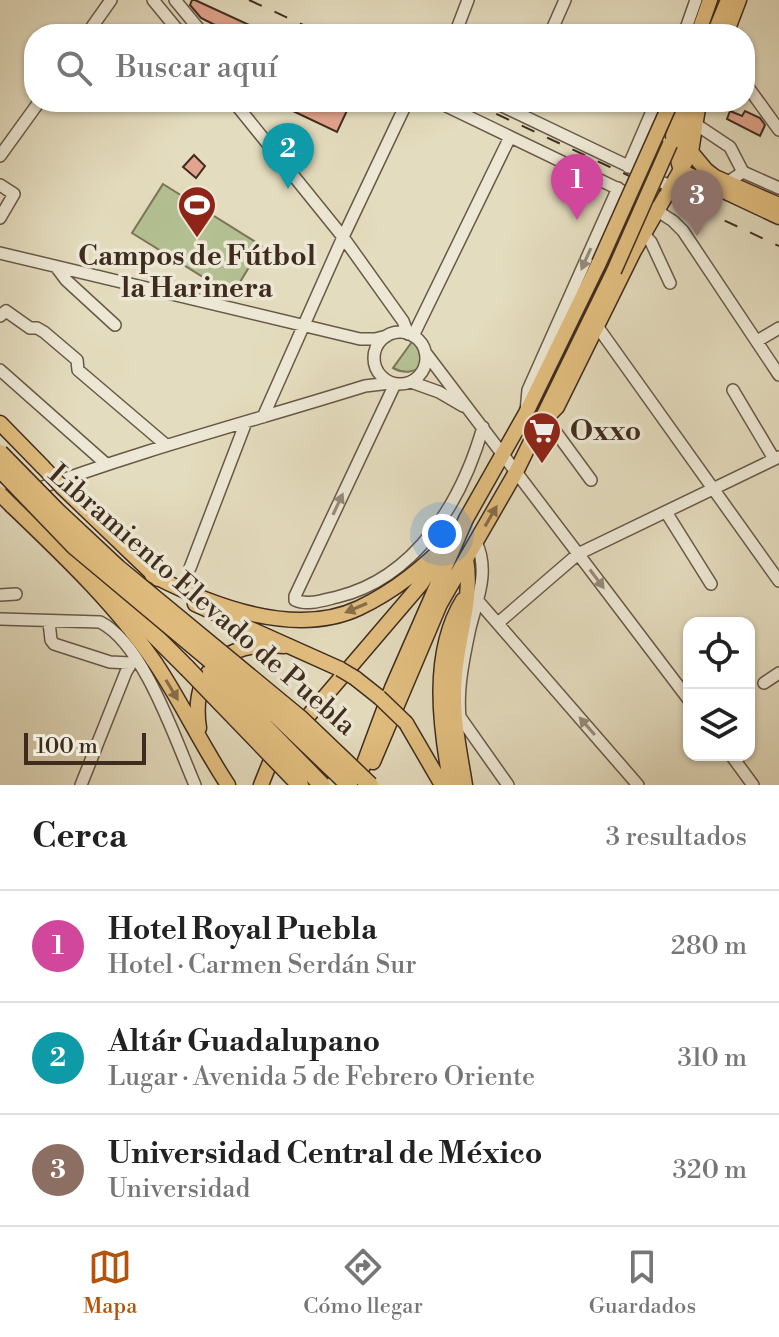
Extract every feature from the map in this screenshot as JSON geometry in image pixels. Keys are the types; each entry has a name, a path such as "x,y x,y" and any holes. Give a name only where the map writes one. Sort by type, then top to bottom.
{"highway":[{"path":"0,450 12,493 322,785"},
{"name":"Libramiento Elevado de Puebla","path":"0,450 57,511 118,568 301,719 368,785"},
{"name":"Libramiento Elevado de Puebla","path":"0,469 74,546 276,715 349,785"},
{"path":"12,493 43,492 300,785"}],"main road":[{"path":"702,24 710,0"},
{"path":"718,24 728,0"},
{"path":"730,24 739,0"},
{"path":"356,785 392,688 462,528 526,413 599,263 667,112"},
{"path":"368,785 378,749 440,604 542,423 550,400 614,271 683,112"},
{"path":"681,171 677,156 695,112"},
{"path":"542,423 557,407 634,251 691,152 698,112"},
{"path":"691,152 726,187 779,217"},
{"path":"681,171 779,205"},
{"path":"0,423 152,575 216,614 340,669 379,697 406,723 442,785"},
{"path":"12,493 99,593 202,740 228,785"},
{"path":"152,575 240,611 284,618 310,618 357,609 392,588 443,548 462,528"},
{"path":"261,785 271,760 421,584 443,548"},
{"path":"465,785 455,731 453,696 472,599 466,559"},
{"path":"451,785 443,743 441,697 448,639 456,612 472,599"},
{"path":"202,740 197,714 199,690 207,674 224,658 237,650 256,646 302,650"},
{"path":"429,761 435,785"}],"street":[{"path":"94,24 111,0"},
{"path":"153,0 173,24"},
{"path":"175,0 195,24"},
{"path":"459,24 468,0"},
{"path":"554,24 565,0"},
{"path":"688,24 696,0"},
{"path":"755,97 779,130"},
{"path":"0,156 32,112"},
{"path":"242,112 343,237 411,335 683,692"},
{"path":"263,417 402,112"},
{"path":"459,112 618,188 657,210 683,231 779,375"},
{"path":"526,112 672,187"},
{"path":"628,167 652,112"},
{"path":"697,125 730,147 743,172 779,188"},
{"path":"411,335 510,137"},
{"path":"726,187 743,172"},
{"path":"0,185 14,194 0,218"},
{"path":"526,413 528,390 618,188"},
{"path":"644,234 651,242 670,283"},
{"path":"0,253 360,339 375,339 396,333 411,335"},
{"path":"57,268 115,325"},
{"path":"0,316 6,311 30,328 44,332 77,360 78,370 166,445"},
{"path":"597,326 779,581"},
{"path":"757,341 779,328"},
{"path":"365,386 375,363 377,345 387,336"},
{"path":"360,339 392,383"},
{"path":"411,382 423,369 425,352"},
{"path":"0,370 105,463"},
{"path":"12,493 365,386 411,382 439,392 471,411"},
{"path":"392,383 295,600 300,603 370,587 410,558 430,536 457,491 483,427"},
{"path":"498,623 578,554 777,458 733,390"},
{"path":"190,568 246,422"},
{"path":"542,423 555,431 591,480"},
{"path":"666,512 711,584"},
{"path":"476,542 482,554 483,569 472,599 460,717 508,785"},
{"path":"0,595 16,594"},
{"path":"472,599 498,623 638,785"},
{"path":"0,619 100,622 113,629 132,660"},
{"path":"49,622 54,644 110,662 132,660 149,666 195,785"},
{"path":"81,785 132,660"},
{"path":"764,683 779,673"},
{"path":"735,761 753,785"}],"green space":[{"name":"Campos de Fútbol la Harinera","path":"163,184 262,246 232,295 132,233"},
{"path":"414,339 423,349 424,363 410,372 393,368"}],"building":[{"path":"195,0 247,24 213,24 201,18 190,5"},
{"path":"295,112 346,112 337,132"},
{"path":"730,112 742,116 747,112 760,118 765,125 760,136 727,119"},
{"path":"194,155 205,166 196,178 183,167"}],"railway":[{"path":"249,0 301,24"},
{"path":"492,112 779,246"}],"place":[{"name":"Altár Guadalupano","path":"288,189"},
{"name":"Hotel Royal Puebla","path":"577,220"},
{"name":"Universidad Central de México","path":"697,236"},
{"name":"Campos de Fútbol la Harinera","path":"197,239"},
{"name":"Oxxo","path":"542,465"}]}
